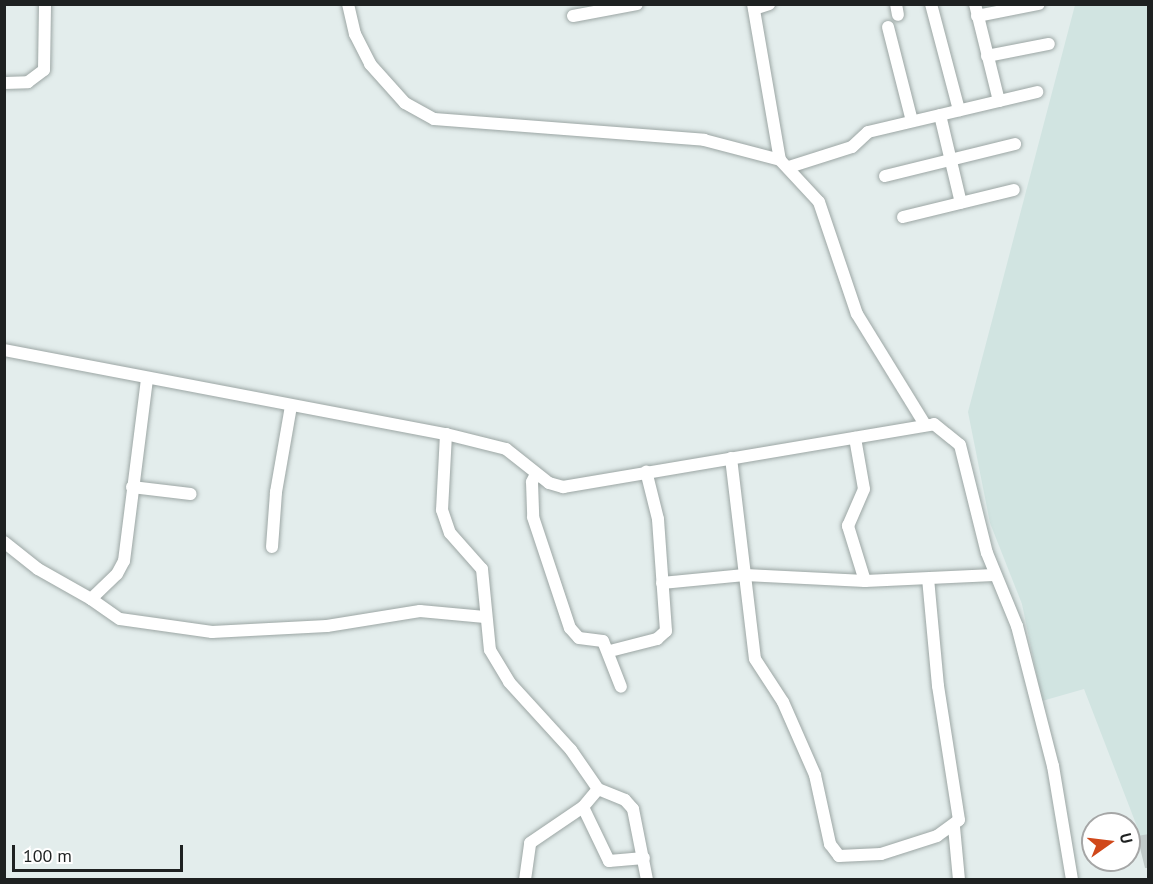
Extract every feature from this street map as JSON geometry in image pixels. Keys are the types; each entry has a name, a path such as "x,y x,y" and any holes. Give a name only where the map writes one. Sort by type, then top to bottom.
{"street":[{"path":"4,83 28,82 44,70 45,4"},
{"path":"348,4 355,34 376,72 405,103 434,119 704,140 784,163 852,147 868,132 1037,92"},
{"path":"573,16 637,4"},
{"path":"769,4 754,7 784,163 819,202 857,314 924,423"},
{"path":"931,4 959,110"},
{"path":"999,101 976,10 1039,4"},
{"path":"888,27 912,121"},
{"path":"987,57 1048,44"},
{"path":"940,115 962,203"},
{"path":"885,176 1015,144"},
{"path":"903,217 1014,190"},
{"path":"4,350 446,434 506,449 536,474 555,486 571,488 646,471 855,438 924,423 943,428 960,445 994,575 1017,626 1047,744 1072,879"},
{"path":"92,599 124,561 147,379"},
{"path":"272,547 276,492 291,406"},
{"path":"446,434 442,510 450,533 482,568 490,650 509,682 571,750 598,789 625,800 633,809 647,879"},
{"path":"855,438 864,489 848,526 865,580"},
{"path":"731,458 755,659 783,702 815,775 835,854 881,854 954,827"},
{"path":"610,651 664,635 658,519 646,471"},
{"path":"536,474 532,482 532,517 570,628 579,638 603,641 610,651 621,687"},
{"path":"132,487 192,494"},
{"path":"4,542 38,569 92,599 120,618 212,632 327,626 420,611 485,617"},
{"path":"662,583 745,575 865,580 994,575"},
{"path":"928,579 938,686 959,818 954,827 959,879"},
{"path":"525,879 530,843 584,807 598,789"},
{"path":"584,807 609,861 644,858"}],"shaded area":[{"path":"1075,5 1148,5 1148,855 1141,837 1141,812 1131,812 1084,689 1042,701 1022,604 990,523 968,412"}],"building":[{"path":"1149,834 1149,868 1145,868 1141,852 1141,835"}]}
